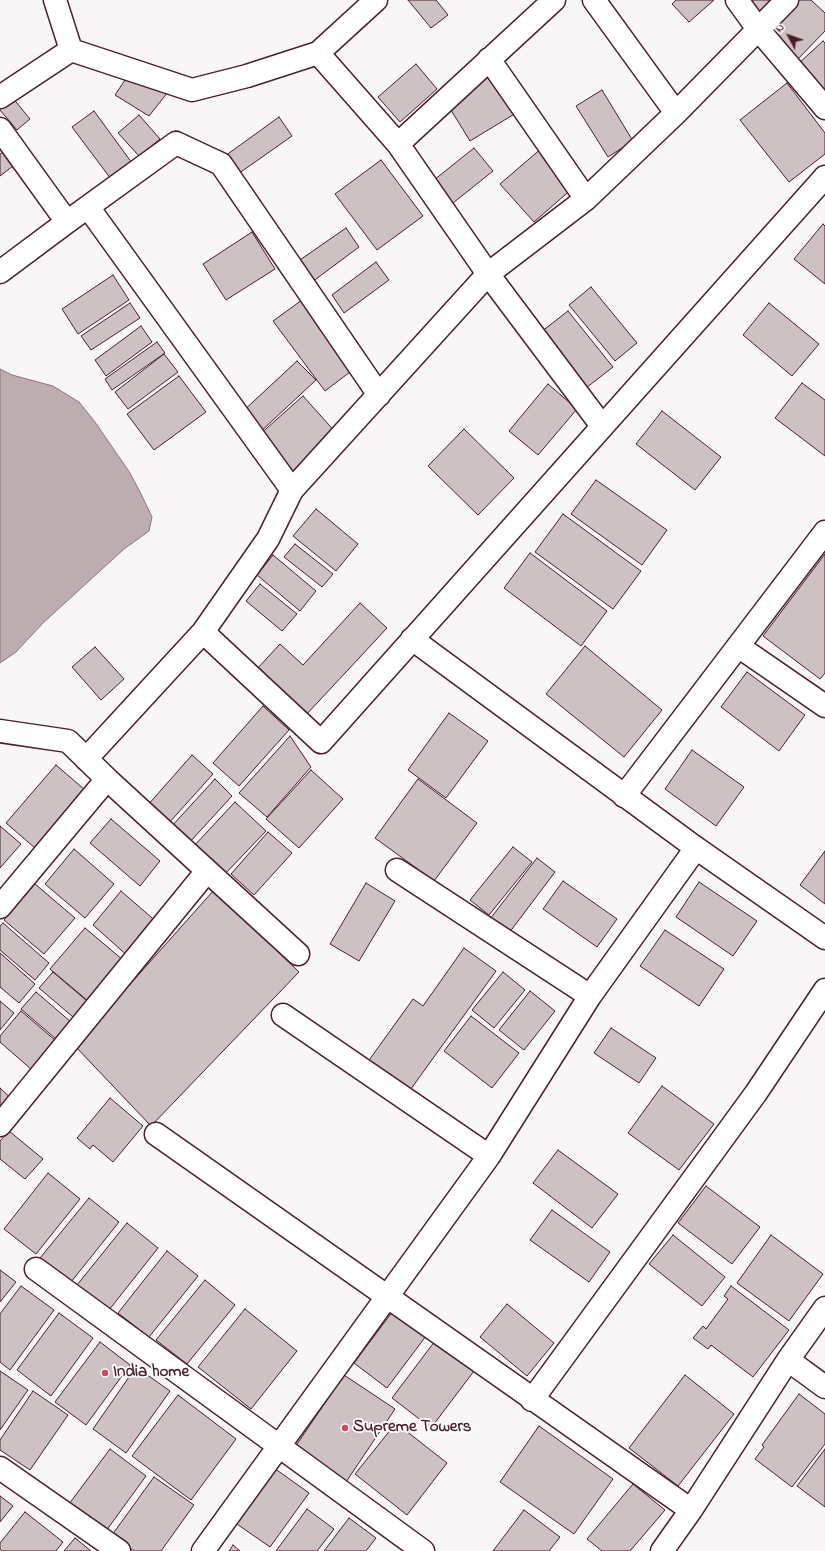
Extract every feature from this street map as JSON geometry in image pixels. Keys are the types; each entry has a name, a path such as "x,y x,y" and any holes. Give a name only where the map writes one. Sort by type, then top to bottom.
{"street":[{"path":"54,0 71,50"},
{"path":"71,50 192,90 247,76 318,53 376,0"},
{"path":"398,144 554,0"},
{"path":"594,0 676,113"},
{"path":"737,0 758,29 825,108"},
{"path":"86,759 203,632 268,539 292,490 488,274 586,199 676,113 786,0"},
{"path":"0,97 71,50"},
{"path":"318,53 398,144 488,274 602,426"},
{"path":"489,59 586,199"},
{"path":"0,129 67,222"},
{"path":"0,272 176,143 221,164 379,395"},
{"path":"203,632 321,742 825,178"},
{"path":"88,207 292,490"},
{"path":"624,796 825,532"},
{"path":"412,639 624,796 825,938"},
{"path":"738,646 825,706"},
{"path":"0,731 68,742 298,954"},
{"path":"0,907 107,779"},
{"path":"203,1551 489,1156 590,996 696,848"},
{"path":"397,870 590,996"},
{"path":"0,1125 207,871"},
{"path":"532,1400 756,1093 825,990"},
{"path":"283,1015 489,1156"},
{"path":"156,1134 532,1400 691,1510"},
{"path":"36,1269 423,1551"},
{"path":"662,1551 691,1510 788,1360 825,1308"},
{"path":"788,1360 825,1387"},
{"path":"0,1468 119,1551"}],"shaded area":[{"path":"0,369 12,375 53,386 79,402 95,422 130,473 152,517 149,531 124,549 43,623 16,652 0,663"}],"building":[{"path":"408,0 436,0 448,15 431,28"},
{"path":"676,0 714,0 689,22 672,4"},
{"path":"744,0 774,0 757,15"},
{"path":"799,0 811,0 825,13 825,31 796,61 767,33"},
{"path":"823,41 825,43 825,97 797,65"},
{"path":"416,64 437,89 400,122 378,97"},
{"path":"491,73 516,113 470,141 446,102"},
{"path":"129,74 168,92 149,116 115,95"},
{"path":"787,83 825,133 825,154 789,182 740,120"},
{"path":"602,90 633,141 608,157 576,106"},
{"path":"12,97 30,119 17,130 0,110 0,107"},
{"path":"94,111 132,163 111,179 72,127"},
{"path":"139,115 160,139 139,156 118,133"},
{"path":"279,117 292,136 238,174 225,156"},
{"path":"543,147 574,187 534,222 500,184"},
{"path":"474,148 493,171 453,203 434,180"},
{"path":"3,152 13,166 0,176 0,154"},
{"path":"381,160 423,216 377,250 335,194"},
{"path":"823,224 825,226 825,284 794,259"},
{"path":"346,228 359,247 312,282 297,262"},
{"path":"252,232 275,269 226,300 203,264"},
{"path":"376,262 389,280 344,313 332,295"},
{"path":"113,275 129,300 78,334 62,309"},
{"path":"591,287 637,343 615,361 569,305"},
{"path":"302,300 354,369 325,391 273,321"},
{"path":"130,303 140,318 91,350 81,336"},
{"path":"769,303 819,344 792,376 743,335"},
{"path":"568,311 613,367 586,388 541,332"},
{"path":"141,326 152,342 106,376 95,360"},
{"path":"157,342 165,353 112,390 105,379"},
{"path":"164,354 178,372 128,409 115,392"},
{"path":"297,361 316,380 258,434 240,414"},
{"path":"179,376 206,412 154,450 127,414"},
{"path":"802,383 825,400 825,456 775,418"},
{"path":"548,384 577,409 538,455 509,431"},
{"path":"303,396 338,435 293,475 258,436"},
{"path":"662,411 721,457 695,490 636,444"},
{"path":"464,429 514,478 478,515 428,466"},
{"path":"596,480 667,530 642,565 571,514"},
{"path":"316,509 358,544 336,571 293,536"},
{"path":"563,514 641,571 613,609 535,552"},
{"path":"295,544 333,574 322,587 284,557"},
{"path":"530,553 607,611 581,646 504,588"},
{"path":"825,554 825,673 820,679 763,636"},
{"path":"273,555 316,591 300,611 257,575"},
{"path":"260,584 297,614 282,631 246,601"},
{"path":"360,603 387,628 305,716 256,670 280,644 303,665"},
{"path":"585,646 662,710 624,757 546,694"},
{"path":"95,647 124,679 101,700 72,667"},
{"path":"747,672 805,715 779,751 721,707"},
{"path":"263,706 289,730 239,786 213,763"},
{"path":"449,713 488,741 446,798 408,770"},
{"path":"290,736 311,767 267,817 239,793"},
{"path":"692,750 744,787 716,826 665,789"},
{"path":"192,755 213,774 168,824 147,806"},
{"path":"56,765 85,790 35,848 6,823"},
{"path":"311,770 343,799 299,848 266,819"},
{"path":"215,779 232,796 189,843 171,827"},
{"path":"418,779 477,823 434,881 375,838"},
{"path":"235,802 266,831 224,875 193,847"},
{"path":"111,819 160,861 140,886 90,843"},
{"path":"0,826 21,844 0,868"},
{"path":"268,832 292,853 254,895 231,874"},
{"path":"513,847 532,862 489,915 470,900"},
{"path":"74,849 114,884 85,918 45,884"},
{"path":"825,851 825,904 800,885"},
{"path":"537,858 555,872 509,933 490,919"},
{"path":"563,881 617,919 597,947 543,909"},
{"path":"699,882 757,921 733,956 676,917"},
{"path":"366,883 395,901 359,961 330,944"},
{"path":"35,884 75,918 44,954 4,920"},
{"path":"214,890 299,972 151,1126 75,1046"},
{"path":"121,891 159,924 130,958 93,925"},
{"path":"3,923 49,963 35,980 0,950 0,926"},
{"path":"85,928 129,965 94,1006 50,969"},
{"path":"665,930 724,969 699,1006 640,966"},
{"path":"464,948 496,971 408,1093 367,1063 413,999 423,1006"},
{"path":"0,953 35,984 19,1003 0,987"},
{"path":"53,972 87,1001 73,1017 39,988"},
{"path":"503,972 525,990 494,1028 472,1010"},
{"path":"530,991 555,1011 524,1050 499,1030"},
{"path":"36,992 71,1022 56,1039 21,1009"},
{"path":"0,1001 14,1013 0,1030"},
{"path":"21,1011 56,1041 32,1070 0,1042 0,1036"},
{"path":"471,1016 519,1053 492,1088 444,1051"},
{"path":"611,1028 656,1058 639,1083 594,1053"},
{"path":"662,1086 714,1124 679,1170 628,1133"},
{"path":"0,1088 14,1101 0,1117"},
{"path":"110,1098 143,1126 113,1162 93,1145 90,1149 77,1138"},
{"path":"9,1131 43,1159 25,1179 0,1159 0,1141"},
{"path":"558,1150 618,1194 592,1228 533,1183"},
{"path":"48,1173 80,1199 36,1254 4,1229"},
{"path":"706,1186 760,1227 732,1264 678,1223"},
{"path":"89,1198 119,1222 71,1282 40,1258"},
{"path":"552,1210 610,1252 589,1282 530,1240"},
{"path":"127,1223 158,1248 109,1310 77,1285"},
{"path":"673,1235 725,1277 702,1306 649,1264"},
{"path":"771,1235 823,1274 789,1321 737,1283"},
{"path":"167,1251 198,1276 149,1337 118,1313"},
{"path":"0,1270 16,1282 0,1302"},
{"path":"205,1280 235,1305 187,1364 156,1340"},
{"path":"21,1286 54,1310 10,1370 0,1362 0,1314"},
{"path":"731,1286 789,1330 753,1377 711,1345 708,1349 693,1338 703,1326 706,1329 728,1299 724,1296"},
{"path":"507,1304 554,1343 527,1376 480,1337"},
{"path":"245,1309 297,1351 251,1409 198,1367"},
{"path":"393,1311 426,1336 387,1388 354,1363"},
{"path":"59,1313 93,1338 51,1396 17,1370"},
{"path":"435,1341 474,1371 431,1428 392,1398"},
{"path":"100,1342 130,1365 86,1425 55,1402"},
{"path":"136,1367 170,1391 126,1453 93,1429"},
{"path":"0,1371 28,1390 0,1430"},
{"name":"Supreme Towers","path":"344,1375 395,1409 346,1482 295,1447"},
{"path":"685,1375 734,1414 678,1486 629,1448"},
{"path":"33,1391 68,1415 30,1470 0,1450 0,1440"},
{"path":"799,1394 825,1414 825,1444 792,1487 755,1459 764,1447 762,1445"},
{"path":"178,1395 236,1439 191,1500 132,1456"},
{"path":"396,1423 447,1463 407,1515 355,1474"},
{"path":"539,1426 613,1479 574,1534 500,1482"},
{"path":"110,1449 146,1476 106,1531 69,1504"},
{"path":"825,1449 825,1507 797,1486"},
{"path":"274,1468 309,1493 270,1547 234,1522"},
{"path":"154,1477 194,1505 161,1551 134,1551 112,1535"},
{"path":"633,1484 665,1510 630,1551 602,1551 587,1539"},
{"path":"0,1496 13,1506 0,1522"},
{"path":"307,1509 334,1529 317,1551 276,1551"},
{"path":"524,1510 560,1537 549,1551 493,1551"},
{"path":"25,1512 63,1542 56,1551 2,1551 0,1549 0,1543"},
{"path":"349,1518 376,1538 366,1551 324,1551"},
{"path":"75,1538 91,1551 64,1551"},
{"path":"233,1545 240,1551 229,1551"}],"place":[{"name":"India home","path":"105,1373"},
{"name":"Supreme Towers","path":"345,1428"}]}
